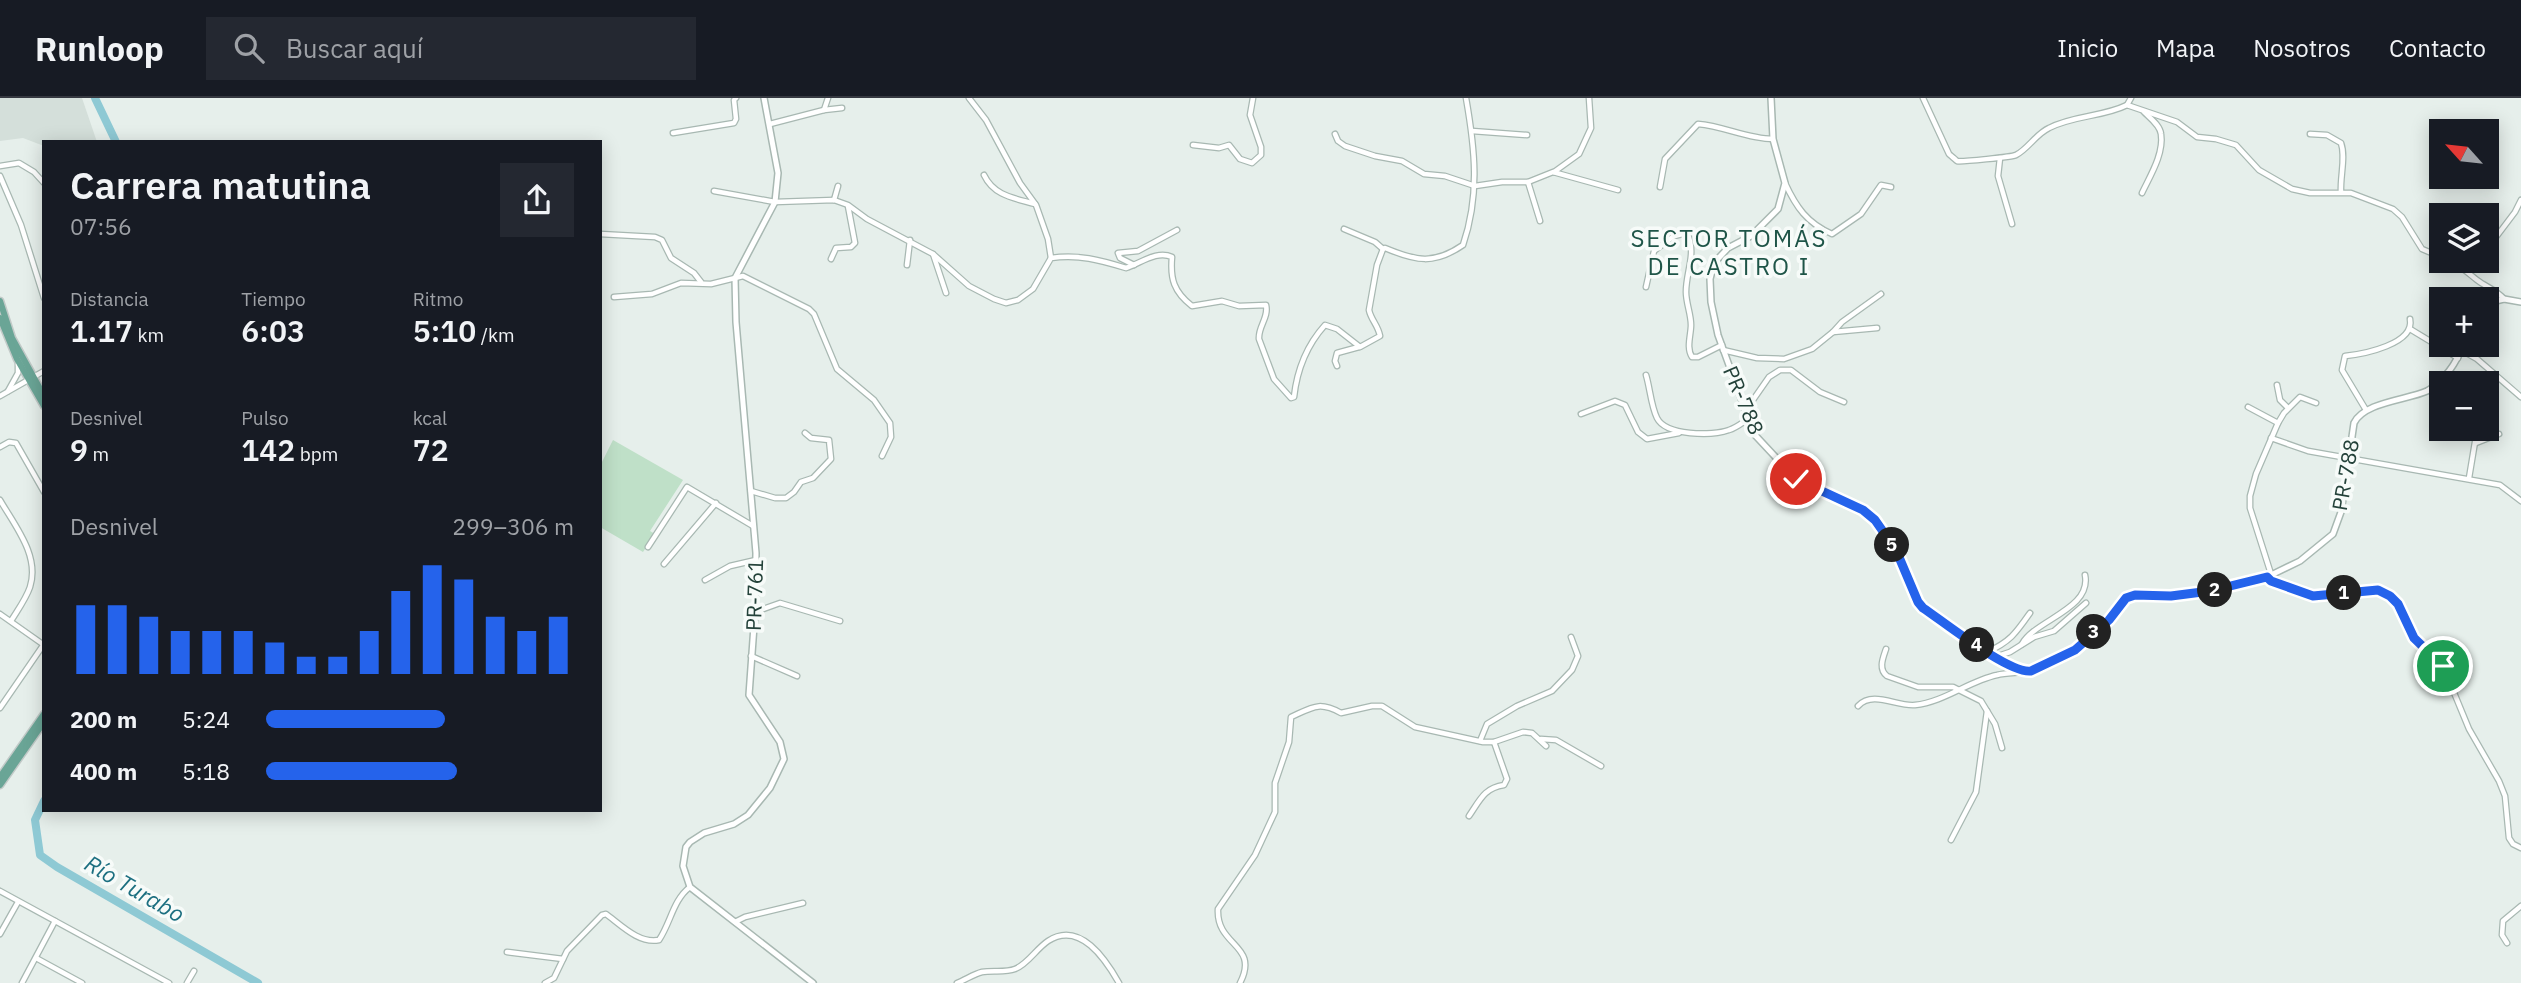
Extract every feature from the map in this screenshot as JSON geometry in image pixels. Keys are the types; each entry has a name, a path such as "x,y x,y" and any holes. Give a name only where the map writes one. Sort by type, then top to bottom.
{"main road":[{"path":"0,301 12,338 42,402"},
{"path":"0,318 17,359 42,393"},
{"path":"0,777 42,716"},
{"path":"0,785 42,725"}],"street":[{"path":"673,133 734,123 736,119 733,103 736,98"},
{"name":"PR-761","path":"690,887 683,866 686,847 704,833 734,824 748,815 770,788 784,759 780,742 749,695 756,560 736,322 735,278 775,202 778,173 764,98"},
{"path":"824,110 828,98"},
{"path":"713,191 775,202 834,200 848,205 867,219 933,254 969,286 1006,303 1018,300 1033,289 1051,258 1048,239 1036,205 1020,183 986,120 969,98"},
{"path":"1193,145 1219,148 1228,145 1240,159 1252,163 1261,155 1261,147 1250,115 1253,98"},
{"path":"1344,229 1375,242 1383,249 1409,258 1427,260 1445,256 1463,245 1475,186 1475,148 1466,98"},
{"path":"1335,134 1338,142 1345,146 1402,161 1424,174 1445,176 1475,186 1502,182 1528,183 1553,172 1579,154 1591,128 1588,98"},
{"path":"1771,98 1773,139 1785,183 1796,207 1823,230 1832,234 1861,214 1881,186 1891,187"},
{"path":"1923,98 1949,154 1957,161 1965,162 2018,155 2037,135 2050,127 2081,117 2113,112 2127,105 2132,98"},
{"path":"2127,105 2177,122 2196,137 2217,139 2236,145 2259,170 2292,189 2310,193 2351,193 2393,209 2402,217 2422,249 2429,252"},
{"path":"770,124 842,108"},
{"path":"2141,109 2157,125 2161,135 2158,158 2142,193"},
{"path":"1660,187 1665,159 1698,124 1713,125 1759,139 1773,139"},
{"path":"1472,131 1527,135"},
{"path":"2310,134 2328,135 2341,143 2344,152 2340,173 2341,192"},
{"path":"2000,159 1998,176 2012,223"},
{"path":"0,166 19,163 42,181"},
{"path":"1553,172 1618,190"},
{"path":"984,175 997,193 1036,205"},
{"path":"0,176 21,225 42,292"},
{"path":"1528,183 1541,221"},
{"name":"PR-788","path":"1785,183 1778,209 1751,236 1728,248 1714,263 1710,279 1711,302 1723,348 1754,434 1789,473 1804,484 1863,510 1875,520 1896,550 1923,608 1987,652 2024,672 2075,650 2109,620 2126,598 2135,595 2171,596 2210,591 2269,575 2300,561 2333,534 2341,512 2354,423 2357,416 2367,410"},
{"path":"834,200 838,186"},
{"path":"2499,233 2521,200"},
{"path":"831,259 836,248 852,247 855,243 848,205"},
{"path":"1135,265 1120,258 1118,253 1138,250 1177,230"},
{"path":"1646,287 1654,251 1674,236 1687,233 1692,250 1686,293 1691,322 1689,352 1692,357 1723,348 1756,358 1784,359 1812,349 1842,322 1881,294"},
{"path":"602,234 655,237 662,240 671,258 694,273 702,283"},
{"path":"907,265 910,240"},
{"path":"1337,366 1336,353 1360,347 1380,336 1379,327 1370,317 1369,310 1377,265 1383,249"},
{"path":"933,254 946,293"},
{"path":"1051,258 1071,255 1126,268 1157,255 1168,254 1172,257 1171,274 1174,286 1180,297 1192,306 1222,300 1239,306 1266,304 1268,312 1258,332 1259,339 1274,379 1291,398 1294,397 1296,378 1306,354 1325,325 1337,329 1360,347"},
{"path":"2470,273 2504,299"},
{"path":"614,297 652,294 681,283 711,284 743,276 809,309 814,314 837,369 874,400 890,423 891,438 882,456"},
{"path":"2499,300 2521,302"},
{"path":"2410,319 2409,333 2386,347 2345,356 2343,360 2342,370 2367,410 2428,390 2454,367 2458,358 2410,329"},
{"path":"1833,332 1877,328"},
{"path":"2474,357 2521,397"},
{"path":"8,391 18,373 17,359"},
{"path":"1746,410 1769,377 1780,370 1791,370 1820,393 1844,401"},
{"path":"0,396 42,372"},
{"path":"1646,375 1657,418 1664,426 1683,432"},
{"path":"2277,385 2280,400 2288,408"},
{"path":"2316,403 2300,397 2288,408 2278,423 2256,474 2250,496 2250,508 2271,581 2313,596 2378,590 2398,604 2414,638 2443,666 2469,729 2505,796 2509,838 2521,848"},
{"path":"1581,414 1615,401 1625,405 1638,432 1647,439 1683,432 1719,433 1733,429 1748,419"},
{"path":"2248,407 2278,423"},
{"path":"751,491 775,498 786,498 801,482 813,478 826,467 831,460 829,440 811,439 805,433"},
{"path":"2272,438 2308,451 2500,485 2521,501"},
{"path":"2469,478 2475,443 2480,441"},
{"path":"0,447 9,442 16,443 42,488"},
{"path":"648,547 687,486 753,526"},
{"path":"0,500 26,544 33,573 30,589 10,621"},
{"path":"664,564 716,503"},
{"path":"705,580 730,566 756,560"},
{"path":"2021,645 2030,634 2078,598 2085,587 2085,575"},
{"path":"755,612 780,603 840,621"},
{"path":"1995,657 2034,637 2054,631 2086,603"},
{"path":"1987,652 2013,637 2030,612"},
{"path":"0,614 42,643"},
{"path":"1480,741 1487,724 1517,706 1552,691 1572,670 1578,656 1571,637"},
{"path":"0,708 42,647"},
{"path":"1886,649 1881,664 1887,676 1918,687 1953,687 1981,701 1995,724 2002,748"},
{"path":"751,656 797,676"},
{"path":"1858,706 1862,702 1879,699 1900,705 1916,705 1961,691 1996,675 2024,672"},
{"path":"1240,983 1247,969 1244,954 1223,934 1217,917 1218,909 1255,855 1275,812 1275,783 1289,742 1291,717 1316,706 1327,706 1341,713 1382,706 1415,727 1494,742 1523,732 1532,733 1546,746"},
{"path":"1951,839 1976,792 1987,710"},
{"path":"1540,739 1556,740 1601,766"},
{"path":"1469,816 1488,790 1504,785 1507,779 1494,742"},
{"path":"545,983 554,978 567,951 601,915 606,914 649,942 659,940 668,926 679,896 690,887 813,983"},
{"path":"0,891 169,983"},
{"path":"0,934 18,901"},
{"path":"735,922 803,903"},
{"path":"2507,943 2502,935 2503,921 2521,906"},
{"path":"22,983 55,922"},
{"path":"957,983 982,972 1011,971 1018,968 1049,940 1064,935 1078,938 1096,949 1107,961 1119,983"},
{"path":"508,952 563,958"},
{"path":"36,958 82,983"},
{"path":"187,983 194,971"}],"shaded area":[{"path":"0,98 82,98 96,140 42,140 42,145 23,138 0,141"}],"green space":[{"path":"613,440 683,480 650,531 655,534 643,552 602,528 602,462"}],"waterway":[{"name":"Río Turabo","path":"95,98 115,140"},
{"name":"Río Turabo","path":"42,805 35,820 40,855 258,983"}],"district":[{"name":"SECTOR TOMÁS DE CASTRO I","path":"1729,252"}],"route":[{"path":"1796,479 1869,514 1896,550 1923,608 2006,664 2024,672 2075,650 2109,620 2126,598 2135,595 2171,596 2210,591 2267,577 2271,581 2313,596 2378,590 2390,596 2398,604 2414,638 2443,666"}]}
